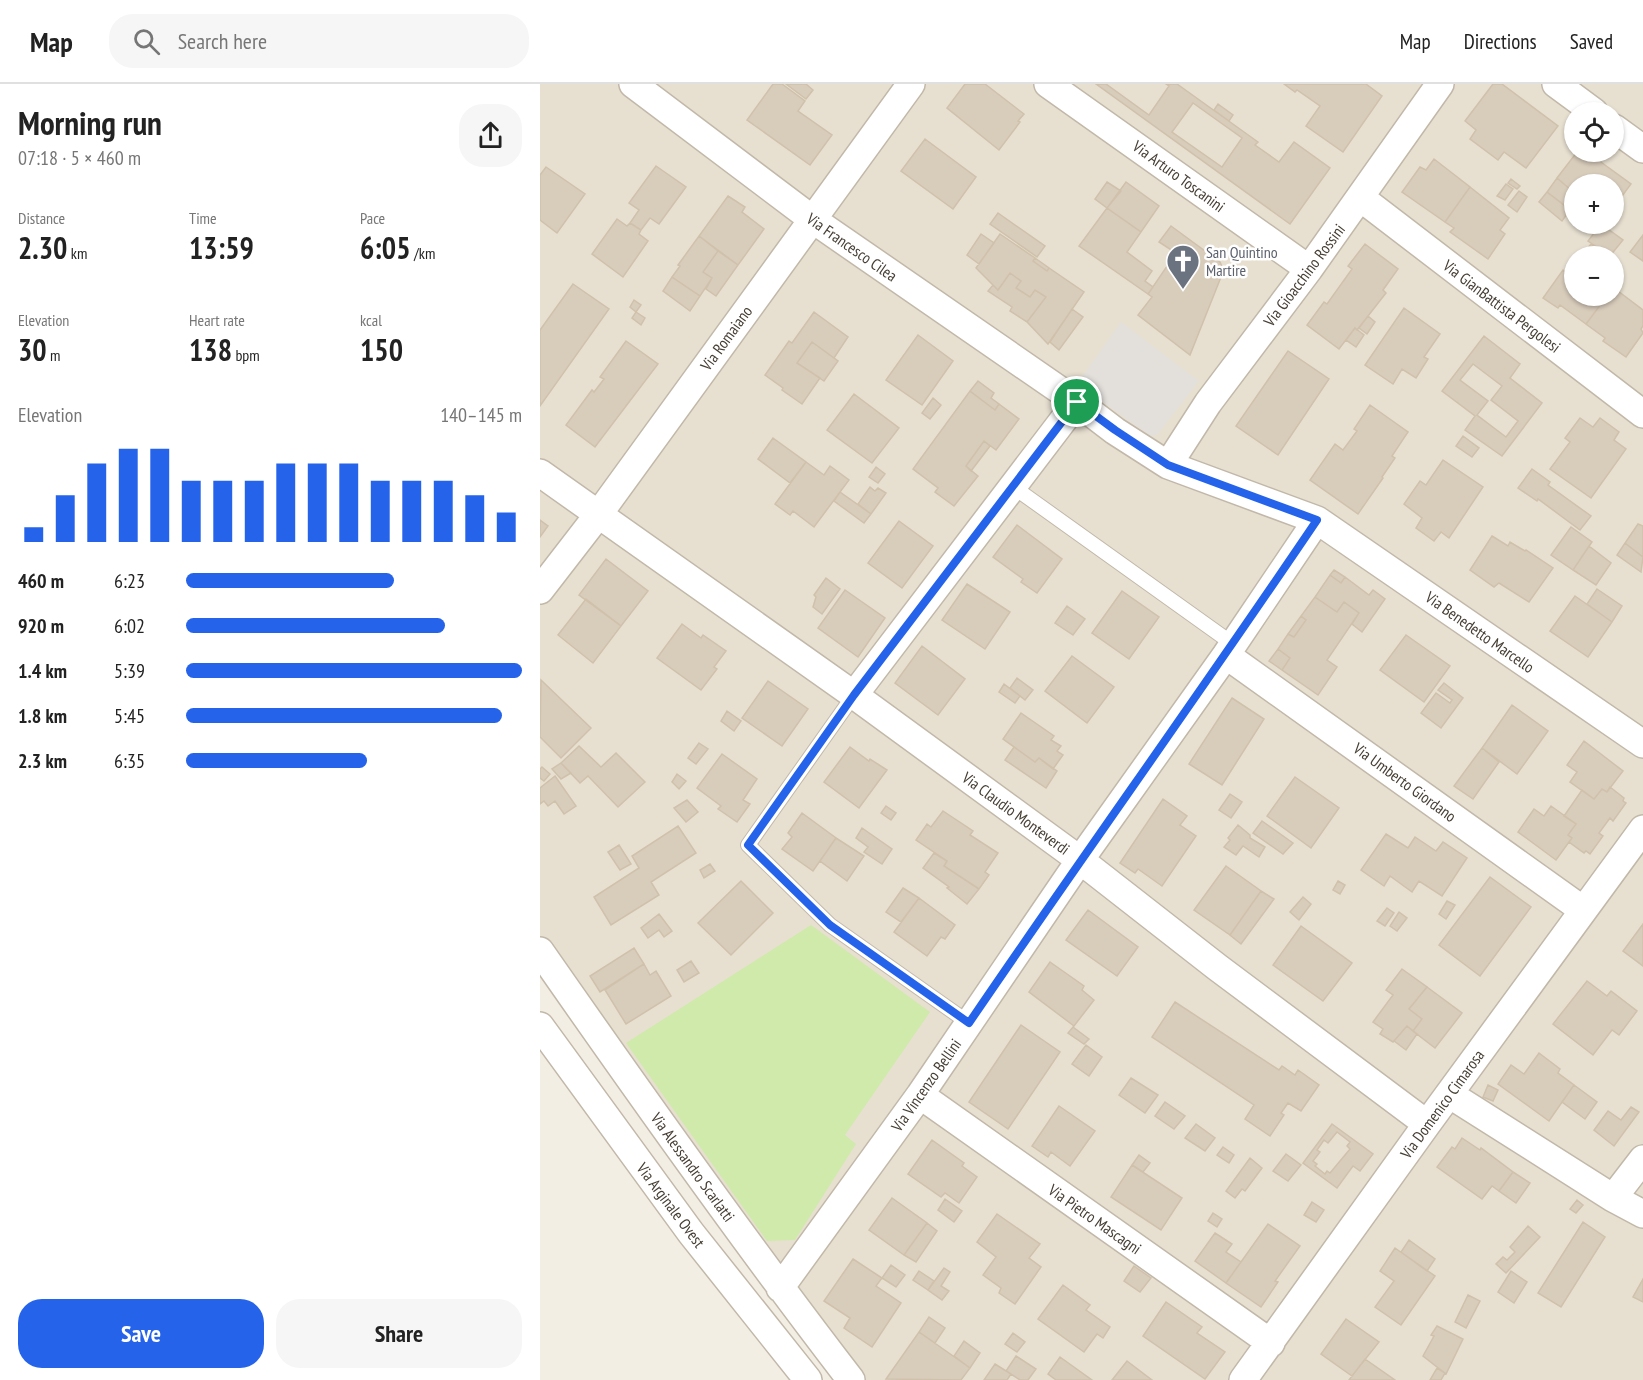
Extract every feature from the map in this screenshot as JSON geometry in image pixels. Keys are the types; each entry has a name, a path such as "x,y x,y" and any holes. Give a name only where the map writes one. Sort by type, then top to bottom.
{"street":[{"name":"Via Francesco Cilea","path":"633,84 812,219 1081,396 1115,430 1168,465"},
{"name":"Via Romaiano","path":"540,590 598,514 911,84"},
{"name":"Via Arturo Toscanini","path":"1048,84 1309,269"},
{"path":"1556,84 1580,102"},
{"name":"Via Gioacchino Rossini","path":"1168,465 1208,403 1361,198 1434,86"},
{"path":"1624,135 1643,149"},
{"name":"Via GianBattista Pergolesi","path":"1361,198 1643,414"},
{"path":"854,695 1081,396"},
{"name":"Via Benedetto Marcello","path":"1168,465 1317,520 1643,744"},
{"name":"Via Claudio Monteverdi","path":"540,473 854,695 1080,860 1217,967 1427,1124"},
{"name":"Via Vincenzo Bellini","path":"780,1288 920,1095 1080,860 1230,649 1317,520"},
{"name":"Via Umberto Giordano","path":"1230,649 1583,910"},
{"name":"Via Domenico Cimarosa","path":"1243,1380 1643,830"},
{"name":"Via Alessandro Scarlatti","path":"540,951 780,1288 851,1380"},
{"name":"Via Arginale Ovest","path":"540,1026 691,1233 808,1380"},
{"path":"1449,1094 1613,1198 1643,1214"},
{"name":"Via Pietro Mascagni","path":"920,1095 1271,1343"},
{"path":"1613,1198 1643,1159"}],"lane":[{"path":"1012,486 1230,649"},
{"path":"854,695 748,845 830,925 969,1023"}],"shaded area":[{"path":"540,84 1643,84 1643,1380 846,1380 540,969"},
{"path":"1121,322 1199,381 1157,435 1151,436 1077,384"}],"green space":[{"path":"811,925 930,1012 845,1135 856,1144 795,1240 767,1241 626,1043"}],"building":[{"path":"773,84 782,84 805,101 798,111 832,135 810,165 747,120"},
{"path":"786,84 806,84 813,90 806,99"},
{"path":"965,84 985,84 1024,114 999,150 947,108"},
{"path":"1096,84 1106,84 1149,115 1169,86 1166,84 1177,84 1258,142 1255,145 1279,162 1294,142 1330,168 1290,224","holes":["1193,103 1242,138 1222,167 1172,132"]},
{"path":"1284,84 1366,84 1382,96 1343,152 1306,126 1320,106"},
{"path":"1493,84 1502,84 1558,126 1526,168 1504,152 1498,160 1470,139 1476,130 1465,121"},
{"path":"1218,104 1233,115 1229,121 1214,110"},
{"path":"925,139 976,177 953,209 901,171"},
{"path":"1434,159 1470,187 1445,222 1402,192 1420,167 1426,170"},
{"path":"1569,162 1601,162 1617,174 1564,174 1564,184 1557,178"},
{"path":"656,166 686,187 659,224 650,218 641,230 630,223 639,210 629,203"},
{"path":"546,167 585,194 557,233 540,220 540,175"},
{"path":"1557,178 1564,184 1564,205 1547,192"},
{"path":"1511,179 1520,186 1517,189 1508,183"},
{"path":"1624,179 1631,184 1624,193"},
{"path":"1107,182 1121,191 1107,208 1095,199"},
{"path":"1126,182 1159,206 1141,232 1107,208"},
{"path":"1506,184 1513,189 1505,200 1497,196"},
{"path":"1470,187 1509,218 1500,230 1505,234 1488,259 1450,232 1454,228 1445,222"},
{"path":"1519,191 1527,197 1517,212 1508,205"},
{"path":"1547,192 1564,205 1562,221 1539,202"},
{"path":"728,196 745,207 742,212 764,229 738,265 699,236"},
{"path":"1107,208 1141,232 1127,252 1152,271 1145,281 1153,287 1148,294 1079,246"},
{"path":"998,213 1045,246 1037,257 990,224"},
{"path":"617,219 627,226 630,223 641,230 639,234 648,241 623,277 592,254"},
{"name":"San Quintino Martire","path":"1171,226 1220,262 1223,269 1190,355 1138,315 1152,297 1148,294 1176,253 1159,242"},
{"path":"981,234 994,243 979,264 967,255"},
{"path":"1000,234 1035,258 1033,261 1047,271 1049,268 1084,292 1048,344 1027,322 1046,297 1035,290 1030,297 1016,288 1021,281 1010,273 998,290 976,268"},
{"path":"1593,234 1615,234 1623,240 1618,246 1595,246 1588,241"},
{"path":"1643,235 1643,261 1630,252"},
{"path":"699,236 718,251 703,272 712,278 700,296 672,277"},
{"path":"1365,244 1398,269 1383,290 1386,293 1339,349 1307,325 1324,302 1327,304 1352,269 1348,266"},
{"path":"718,251 738,265 716,296 706,289 712,278 703,272"},
{"path":"1035,258 1049,268 1047,271 1033,261"},
{"path":"1563,270 1564,306 1600,306 1586,324 1560,305 1558,308 1543,298"},
{"path":"1010,273 1021,281 1016,288 1030,297 1035,290 1046,297 1027,322 1010,311 1012,307 988,291 993,285 998,290"},
{"path":"672,277 700,296 690,311 663,291"},
{"path":"573,284 609,309 540,406 540,330"},
{"path":"1624,296 1643,310 1641,329 1643,333 1626,357 1603,341 1605,338 1586,324 1600,306 1624,306"},
{"path":"634,300 641,305 636,312 630,307"},
{"path":"1404,308 1440,334 1424,357 1428,359 1416,378 1402,369 1393,384 1365,365"},
{"path":"1072,309 1083,317 1059,350 1050,342"},
{"path":"636,312 645,318 641,325 632,318"},
{"path":"814,312 848,337 834,358 812,342 797,363 820,378 802,404 765,375 789,341 792,343"},
{"path":"1368,316 1375,322 1367,334 1359,328"},
{"path":"1355,328 1364,335 1356,347 1346,340"},
{"path":"918,335 953,361 922,405 886,380"},
{"path":"1484,336 1520,364 1510,378 1542,403 1502,456 1465,430 1475,416 1442,391","holes":["1473,364 1502,386 1491,400 1518,421 1506,437 1477,415 1488,401 1460,380"]},
{"path":"626,341 658,364 595,447 566,425 592,390 594,392 604,379 600,377"},
{"path":"812,342 838,361 824,381 797,363"},
{"path":"1288,351 1329,379 1278,455 1236,426"},
{"path":"978,381 994,393 991,398 999,404 995,410 970,391"},
{"path":"970,391 995,410 999,404 1019,419 996,450 984,441 966,466 978,476 954,506 935,492 938,488 913,469"},
{"path":"854,394 899,428 872,463 827,430"},
{"path":"933,398 941,405 930,419 922,413"},
{"path":"1370,405 1408,432 1392,456 1395,458 1383,478 1358,514 1310,480 1335,444 1343,450 1357,431 1354,429"},
{"path":"1580,418 1593,427 1600,418 1619,432 1614,440 1626,449 1591,498 1550,469 1570,442 1565,438"},
{"path":"1463,436 1479,448 1472,457 1456,446"},
{"path":"773,438 806,462 790,483 758,459"},
{"path":"984,441 990,446 971,471 966,466"},
{"path":"1443,460 1483,487 1449,538 1441,532 1434,541 1416,528 1422,518 1404,504 1420,481 1426,485"},
{"path":"806,462 824,475 830,466 849,480 814,527 793,511 790,515 775,504"},
{"path":"876,467 885,474 878,483 869,477"},
{"path":"1532,469 1550,482 1548,485 1591,516 1580,530 1538,499 1537,501 1518,488"},
{"path":"870,487 875,491 878,488 886,493 871,514 858,504"},
{"path":"840,492 871,514 864,523 834,501"},
{"path":"540,520 548,526 540,537"},
{"path":"899,521 933,546 902,588 868,563"},
{"path":"1638,524 1643,526 1643,557 1625,543"},
{"path":"1017,525 1062,559 1037,593 1021,582 1023,579 993,557"},
{"path":"1571,527 1592,542 1573,570 1551,555"},
{"path":"1492,536 1508,546 1510,542 1526,550 1553,568 1529,602 1499,583 1494,587 1470,570"},
{"path":"1625,543 1643,557 1641,572 1617,555"},
{"path":"1589,546 1611,563 1596,585 1573,570"},
{"path":"606,559 648,591 621,626 579,595"},
{"path":"1334,570 1345,577 1341,583 1330,575"},
{"path":"1330,575 1341,583 1345,577 1369,595 1373,590 1385,599 1362,632 1352,624 1359,613 1344,602 1337,612 1315,597"},
{"path":"826,578 840,589 822,614 813,607 816,597 814,595"},
{"path":"967,584 1010,612 985,649 942,620"},
{"path":"1597,589 1622,606 1612,622 1587,604"},
{"path":"845,590 885,618 858,657 818,628"},
{"path":"1122,591 1159,617 1129,659 1092,633"},
{"path":"1575,596 1612,622 1588,657 1550,631"},
{"path":"1315,597 1337,612 1344,602 1359,613 1327,660 1337,667 1318,695 1282,670 1290,658 1278,649 1288,634 1294,637 1306,620 1301,616"},
{"path":"586,599 621,626 593,663 558,635"},
{"path":"1067,606 1085,619 1073,635 1055,623"},
{"path":"1301,616 1306,620 1294,637 1288,634"},
{"path":"682,624 701,638 703,635 726,651 714,667 717,669 701,690 657,658"},
{"path":"1406,635 1450,666 1424,702 1380,670"},
{"path":"922,646 965,679 938,715 895,683"},
{"path":"1278,649 1290,658 1282,670 1269,661"},
{"path":"1072,656 1114,687 1087,723 1045,691"},
{"path":"1017,678 1033,690 1025,700 1010,688"},
{"path":"541,680 591,728 561,758 540,737"},
{"path":"768,681 808,709 782,746 742,718"},
{"path":"1444,683 1463,698 1441,728 1421,713 1436,693 1450,703 1452,700 1438,690"},
{"path":"1004,684 1020,696 1015,703 999,692"},
{"path":"1232,698 1264,719 1222,785 1189,764"},
{"path":"1512,705 1548,731 1517,774 1482,748"},
{"path":"727,711 741,721 734,731 721,721"},
{"path":"1021,713 1054,736 1051,740 1061,746 1057,751 1063,755 1053,769 1039,758 1035,762 1003,739"},
{"path":"1584,741 1623,771 1607,792 1602,789 1594,799 1570,782 1577,772 1567,765"},
{"path":"699,743 708,749 696,764 688,758"},
{"path":"579,746 601,767 616,753 645,782 618,807 588,776 580,783 561,763"},
{"path":"850,747 869,761 870,759 887,770 859,808 824,782"},
{"path":"1014,747 1035,762 1039,758 1057,771 1046,788 1005,760"},
{"path":"1482,748 1499,762 1473,799 1454,786"},
{"path":"722,754 757,779 743,800 750,804 737,822 718,809 721,806 697,788"},
{"path":"561,763 571,773 561,779 552,769"},
{"path":"542,767 550,774 544,781 540,778"},
{"path":"677,774 686,781 679,789 672,782"},
{"path":"555,776 576,806 564,814 555,801 548,806 544,801 540,804 540,788"},
{"path":"1295,777 1339,808 1311,848 1267,816"},
{"path":"1610,787 1624,798 1623,801 1626,803 1613,821 1610,818 1599,833 1603,836 1590,854 1586,851 1584,853 1569,842 1572,838 1568,835 1576,824 1564,816 1582,790 1594,799 1602,789 1607,792"},
{"path":"1230,794 1242,802 1231,818 1219,810"},
{"path":"1163,799 1187,816 1180,825 1196,836 1162,886 1138,869 1135,873 1120,863"},
{"path":"687,800 698,812 686,822 674,808"},
{"path":"886,806 896,813 891,820 881,813"},
{"path":"1551,806 1576,824 1568,835 1572,838 1556,860 1518,832 1534,809 1544,816"},
{"path":"943,811 973,831 970,835 998,853 985,872 989,875 979,889 944,866 947,861 916,840 927,824 931,827"},
{"path":"802,813 836,838 813,871 782,849 792,837 788,833"},
{"path":"1262,821 1293,843 1283,854 1253,833"},
{"path":"1238,825 1250,835 1250,838 1265,847 1259,857 1243,846 1236,855 1224,847"},
{"path":"678,826 696,853 651,882 659,895 611,925 594,897 639,868 632,856"},
{"path":"862,828 892,849 882,864 864,852 868,847 856,838"},
{"path":"1386,834 1408,848 1415,837 1436,851 1443,842 1467,858 1442,896 1419,881 1412,892 1390,876 1384,886 1361,870"},
{"path":"836,838 864,856 847,881 820,861"},
{"path":"619,845 631,864 620,870 608,852"},
{"path":"934,853 947,861 944,866 979,889 967,904 923,868"},
{"path":"710,864 715,871 704,878 700,870"},
{"path":"1226,866 1261,891 1230,935 1194,910"},
{"path":"1490,877 1531,907 1480,976 1439,945"},
{"path":"741,881 773,913 731,955 698,923"},
{"path":"1338,881 1345,885 1340,894 1333,890"},
{"path":"903,888 919,898 901,922 886,912"},
{"path":"1261,891 1274,899 1241,944 1230,935"},
{"path":"1303,897 1311,904 1299,920 1290,912"},
{"path":"919,898 955,925 945,939 941,937 927,956 894,932"},
{"path":"1447,901 1455,905 1446,919 1439,914"},
{"path":"1387,908 1394,913 1385,926 1377,921"},
{"path":"1088,910 1138,947 1117,976 1066,940"},
{"path":"1399,912 1407,918 1397,931 1390,926"},
{"path":"659,914 672,931 664,937 659,930 648,938 641,928"},
{"path":"1643,924 1643,966 1623,951"},
{"path":"1301,926 1352,963 1323,1001 1273,965"},
{"path":"634,948 644,964 600,992 590,976"},
{"path":"691,961 699,973 684,982 677,970"},
{"path":"1050,962 1084,986 1082,990 1094,1000 1074,1026 1029,992"},
{"path":"644,964 650,975 656,971 671,996 626,1024 605,990"},
{"path":"1402,969 1427,987 1409,1009 1422,1019 1413,1031 1407,1026 1393,1042 1380,1034 1383,1029 1373,1022 1393,995 1386,990"},
{"path":"1587,981 1607,996 1611,991 1637,1011 1619,1035 1612,1030 1593,1055 1553,1024"},
{"path":"1427,987 1462,1013 1435,1048 1413,1031 1422,1019 1409,1009"},
{"path":"1175,1002 1279,1070 1282,1066 1295,1075 1298,1070 1319,1085 1301,1111 1288,1103 1281,1113 1284,1115 1270,1136 1245,1119 1254,1105 1152,1037"},
{"path":"1021,1025 1060,1052 1008,1129 969,1102"},
{"path":"1407,1026 1417,1034 1406,1050 1394,1041"},
{"path":"1073,1027 1089,1039 1084,1044 1068,1033"},
{"path":"1086,1045 1102,1057 1089,1076 1072,1064"},
{"path":"1539,1053 1560,1069 1558,1073 1574,1085 1549,1121 1498,1084 1511,1065 1524,1074"},
{"path":"1131,1078 1158,1095 1145,1113 1119,1095"},
{"path":"1488,1085 1498,1090 1493,1101 1483,1097"},
{"path":"1574,1085 1597,1102 1585,1119 1562,1102"},
{"path":"1165,1102 1185,1116 1174,1129 1155,1116"},
{"path":"1059,1106 1095,1131 1070,1166 1051,1152 1048,1157 1032,1146"},
{"path":"1631,1107 1639,1112 1614,1146 1594,1130 1608,1111 1621,1120"},
{"path":"1196,1124 1215,1138 1205,1151 1185,1138"},
{"path":"1332,1124 1373,1154 1360,1171 1353,1166 1337,1188 1303,1163","holes":["1337,1132 1350,1142 1347,1146 1350,1149 1330,1173 1327,1171 1325,1174 1315,1166 1317,1164 1313,1161 1320,1152 1317,1150 1324,1140 1328,1143"]},
{"path":"1462,1138 1480,1150 1481,1148 1513,1172 1499,1191 1492,1186 1482,1199 1437,1167 1452,1147 1455,1149"},
{"path":"932,1140 964,1163 962,1166 977,1177 959,1203 945,1193 941,1197 908,1174"},
{"path":"1223,1147 1234,1155 1229,1163 1217,1155"},
{"path":"1286,1154 1301,1165 1288,1181 1273,1171"},
{"path":"1139,1155 1150,1163 1143,1172 1132,1165"},
{"path":"1250,1158 1262,1168 1245,1191 1242,1189 1235,1198 1226,1191"},
{"path":"1132,1165 1182,1198 1161,1230 1111,1197"},
{"path":"1513,1172 1530,1183 1516,1203 1499,1191"},
{"path":"892,1198 927,1223 904,1255 869,1230"},
{"path":"945,1199 962,1211 954,1222 938,1210"},
{"path":"1577,1200 1583,1205 1576,1213 1570,1209"},
{"path":"1312,1202 1324,1210 1316,1222 1304,1215"},
{"path":"1213,1213 1222,1219 1217,1227 1208,1221"},
{"path":"997,1214 1040,1244 1029,1258 1041,1267 1015,1304 999,1293 1001,1288 983,1275 996,1257 977,1242"},
{"path":"1583,1222 1605,1237 1561,1307 1538,1293"},
{"path":"927,1223 937,1231 916,1262 904,1255"},
{"path":"1268,1224 1300,1246 1275,1281 1278,1282 1261,1307 1226,1283"},
{"path":"1528,1226 1540,1237 1506,1273 1496,1264 1503,1257 1507,1260 1515,1252 1510,1247"},
{"path":"1215,1233 1232,1244 1226,1252 1241,1262 1226,1283 1195,1261"},
{"path":"1409,1240 1435,1259 1427,1271 1401,1252"},
{"path":"1395,1248 1435,1276 1401,1325 1375,1307 1394,1281 1380,1271"},
{"path":"853,1259 882,1278 876,1286 901,1303 872,1347 844,1328 850,1318 824,1301"},
{"path":"891,1265 905,1275 896,1287 882,1278"},
{"path":"1134,1266 1151,1278 1140,1292 1124,1281"},
{"path":"944,1268 950,1272 941,1286 949,1291 942,1300 928,1290"},
{"path":"919,1271 934,1281 928,1290 913,1280"},
{"path":"1511,1271 1527,1282 1514,1303 1498,1292"},
{"path":"1643,1279 1643,1302 1633,1297"},
{"path":"1063,1285 1090,1305 1086,1310 1110,1327 1103,1338 1097,1334 1084,1352 1038,1319"},
{"path":"1468,1295 1480,1301 1466,1328 1455,1322"},
{"path":"1166,1302 1202,1327 1197,1333 1225,1352 1205,1379 1143,1336"},
{"path":"929,1317 945,1328 935,1343 919,1332"},
{"path":"1346,1319 1379,1342 1352,1376 1321,1354"},
{"path":"1437,1326 1463,1339 1446,1374 1423,1356"},
{"path":"919,1332 970,1368 961,1380 886,1379"},
{"path":"1013,1333 1025,1342 1017,1352 1005,1344"},
{"path":"964,1341 980,1353 970,1368 954,1356"},
{"path":"1016,1356 1036,1369 1028,1380 1020,1380 1006,1371"},
{"path":"1060,1357 1092,1380 1056,1380 1048,1374"},
{"path":"1365,1359 1395,1380 1349,1380"},
{"path":"1127,1361 1152,1380 1112,1380"},
{"path":"995,1364 1011,1374 1007,1380 984,1380"},
{"path":"1437,1368 1445,1373 1441,1380 1430,1380"}],"place":[{"name":"San Quintino Martire","path":"1183,290"}],"route":[{"path":"1077,402 1168,465 1317,520 1226,655 1080,860 969,1023 830,925 748,845 854,695 1077,402"}]}
